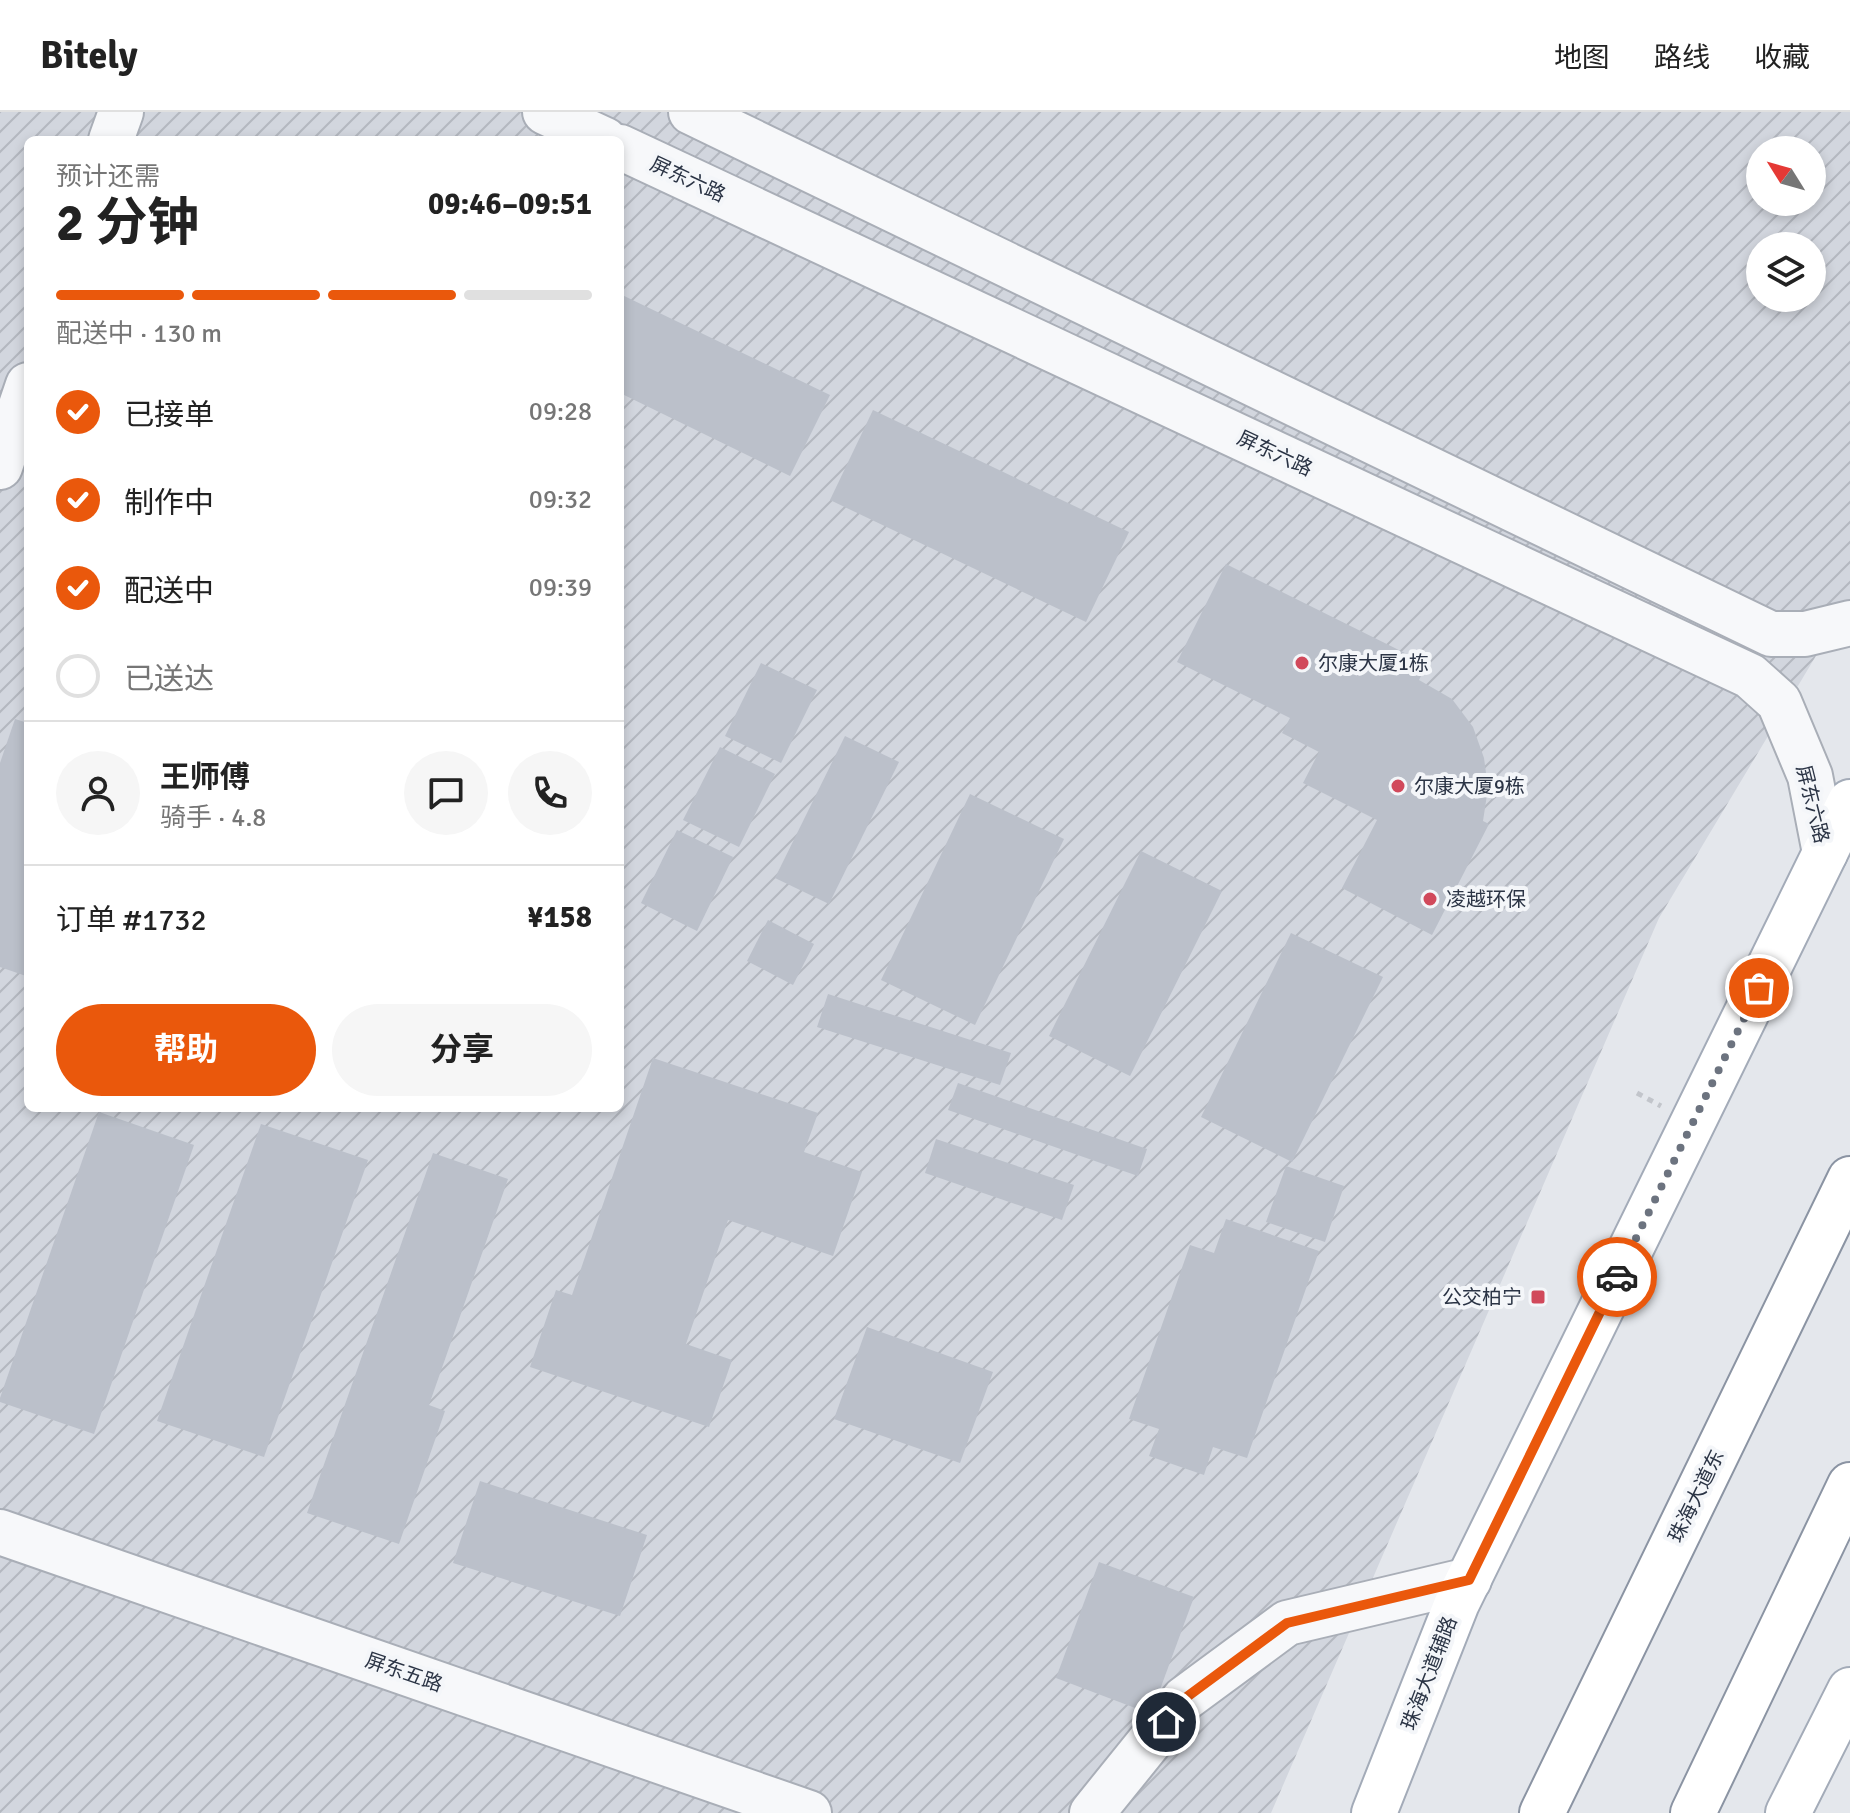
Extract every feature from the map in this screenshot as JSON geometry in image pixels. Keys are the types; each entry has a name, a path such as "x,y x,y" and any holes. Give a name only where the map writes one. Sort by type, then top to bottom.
{"main road":[{"name":"珠海大道辅路","path":"1374,1813 1469,1580 1850,802"},
{"name":"珠海大道东","path":"1542,1813 1850,1179"},
{"path":"1693,1813 1850,1485"},
{"path":"1788,1813 1850,1690"}],"street":[{"path":"112,136 121,112"},
{"path":"545,112 596,136"},
{"path":"691,112 1771,634 1805,634 1850,623"},
{"name":"屏东六路","path":"624,149 1750,676 1779,702 1804,761 1818,806 1825,853"},
{"path":"0,467 24,397"},
{"name":"屏东五路","path":"0,1532 809,1813"},
{"path":"1092,1813 1184,1699 1287,1623 1469,1580"}],"shaded area":[{"path":"0,112 1850,112 1850,599 1659,918 1271,1813 0,1813"}],"building":[{"path":"624,296 830,395 790,476 624,395"},
{"path":"873,410 1129,532 1086,622 830,500"},
{"name":"尔康大厦9栋","path":"1226,564 1427,664 1419,680 1452,699 1473,727 1484,758 1488,788 1483,821 1489,824 1432,935 1342,888 1377,820 1303,783 1319,752 1282,733 1290,718 1177,662"},
{"path":"761,663 817,690 781,763 725,736"},
{"path":"15,719 24,722 24,975 0,967 0,763"},
{"path":"845,736 899,762 829,904 775,878"},
{"path":"720,747 775,774 739,847 683,820"},
{"path":"970,794 1064,839 975,1025 881,980"},
{"path":"677,830 733,857 697,931 641,903"},
{"path":"1141,851 1222,891 1130,1076 1049,1036"},
{"path":"768,920 814,944 793,985 747,961"},
{"path":"1291,933 1383,977 1292,1162 1201,1117"},
{"path":"828,994 1011,1053 1000,1085 817,1027"},
{"path":"653,1058 818,1113 804,1152 862,1172 833,1256 728,1220 686,1344 732,1360 709,1427 530,1367 556,1290 572,1295"},
{"path":"958,1083 1147,1149 1138,1176 948,1110"},
{"path":"99,1112 194,1145 94,1434 0,1402 0,1398"},
{"path":"261,1124 368,1160 264,1457 157,1421"},
{"path":"936,1139 1074,1185 1062,1220 925,1173"},
{"path":"433,1153 508,1179 429,1405 445,1411 399,1544 307,1513"},
{"path":"1286,1166 1344,1186 1325,1242 1266,1222"},
{"path":"1226,1219 1319,1251 1247,1458 1213,1447 1204,1475 1149,1456 1159,1429 1129,1419 1190,1245 1214,1253"},
{"path":"867,1327 993,1372 960,1463 834,1419"},
{"path":"480,1481 647,1535 620,1616 453,1563"},
{"path":"1099,1562 1194,1597 1151,1714 1056,1678"}],"way so far":[{"path":"1617,1277 1759,988"}],"place":[{"name":"尔康大厦1栋","path":"1302,663"},
{"name":"尔康大厦9栋","path":"1398,786"},
{"name":"凌越环保","path":"1430,899"},
{"name":"公交柏宁","path":"1538,1297"}],"route":[{"path":"1166,1722 1184,1699 1287,1623 1469,1580 1617,1277"}]}
